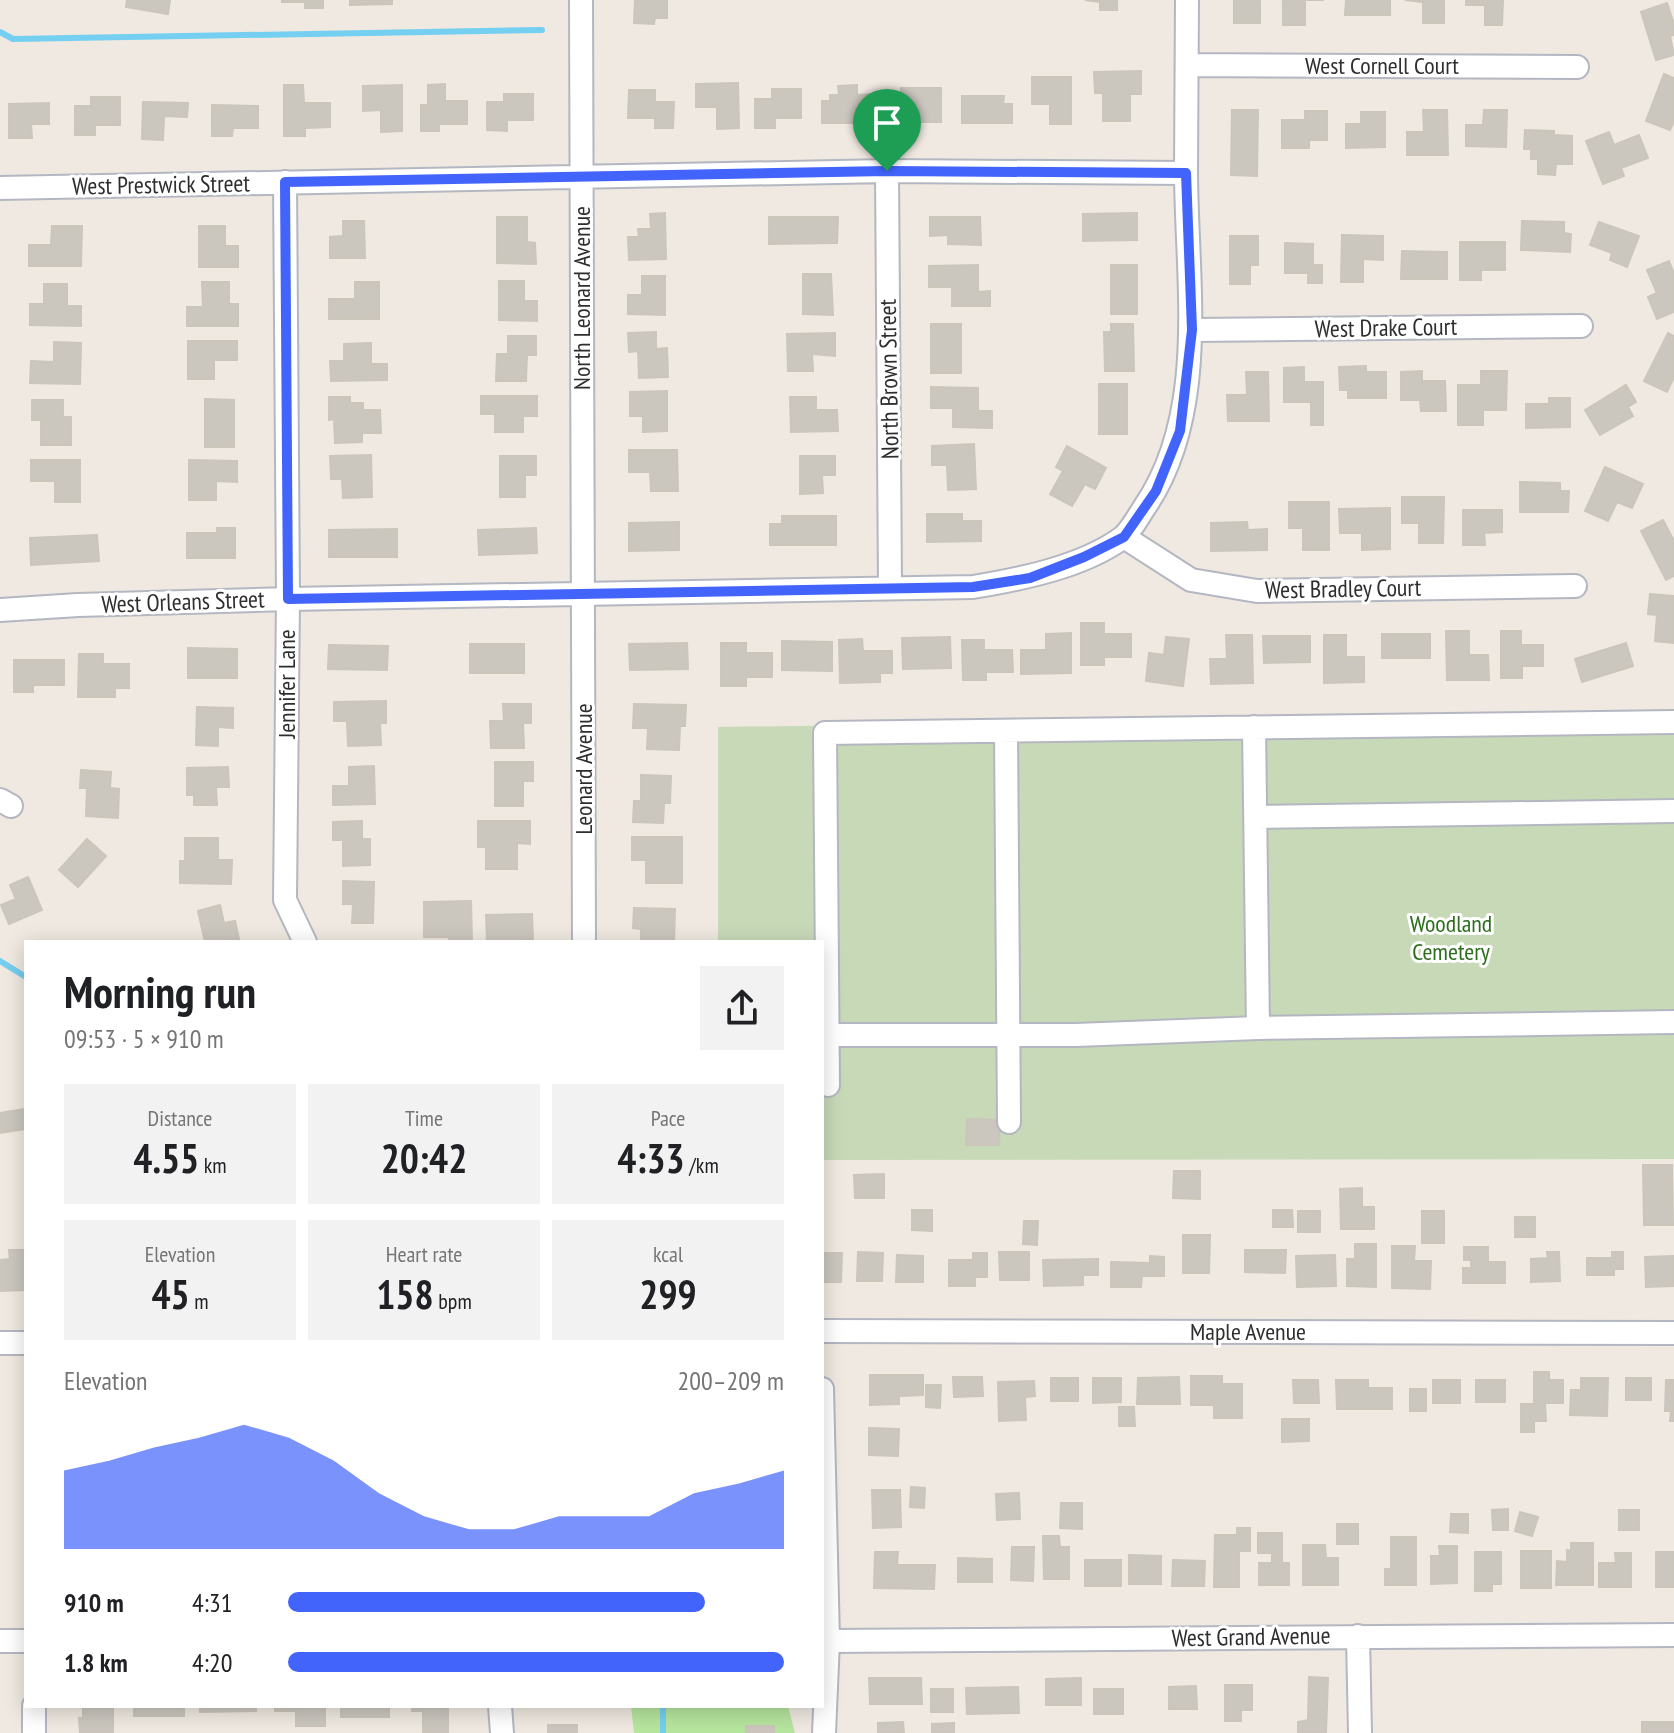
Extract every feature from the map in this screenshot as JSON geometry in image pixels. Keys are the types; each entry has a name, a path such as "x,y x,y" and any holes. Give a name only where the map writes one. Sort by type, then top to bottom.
{"street":[{"name":"North Leonard Avenue","path":"581,0 584,595"},
{"path":"1124,537 1156,491 1180,431 1192,330 1186,173 1187,0"},
{"name":"West Cornell Court","path":"1187,65 1577,67"},
{"name":"West Prestwick Street","path":"0,188 887,171 1186,173"},
{"name":"North Brown Street","path":"887,171 890,587"},
{"name":"Jennifer Lane","path":"285,182 288,599 285,900 304,940"},
{"name":"West Drake Court","path":"1192,330 1581,326"},
{"name":"West Orleans Street","path":"0,610 288,599 973,587 1030,578 1124,537"},
{"name":"West Bradley Court","path":"1124,537 1191,580 1257,591 1575,586"},
{"name":"Leonard Avenue","path":"584,595 584,940"},
{"path":"828,1085 825,733 1674,722"},
{"path":"1254,727 1258,1028"},
{"path":"1006,731 1009,1122"},
{"path":"1256,817 1674,811"},
{"path":"828,1035 1076,1035 1258,1028 1674,1022"},
{"name":"Maple Avenue","path":"824,1331 1674,1333"},
{"path":"0,1343 24,1343"},
{"path":"824,1473 828,1641 824,1733"},
{"name":"West Grand Avenue","path":"828,1641 1674,1635"},
{"path":"1358,1636 1360,1733"},
{"path":"0,1641 24,1641"},
{"path":"34,1708 34,1733"},
{"path":"500,1708 502,1733"}],"green space":[{"name":"Woodland Cemetery","path":"1674,714 1674,1159 824,1160 824,940 718,940 718,727"},
{"path":"631,1708 789,1708 795,1733 634,1733"}],"building":[{"path":"127,0 170,0 168,14 126,7"},
{"path":"282,0 323,0 323,8 305,8 305,2"},
{"path":"350,0 392,0 392,4 350,5"},
{"path":"635,0 667,0 667,18 655,18 654,24 634,23"},
{"path":"1085,0 1117,0 1117,10 1100,10 1100,2"},
{"path":"1234,0 1260,0 1260,23 1234,23"},
{"path":"1283,0 1305,0 1305,25 1283,25"},
{"path":"1346,0 1390,0 1390,15 1345,15"},
{"path":"1405,0 1444,0 1444,23 1423,23 1423,2"},
{"path":"1466,0 1503,0 1502,25 1485,25 1485,5 1466,5"},
{"path":"1667,3 1674,24 1674,35 1670,36 1674,55 1656,60 1641,12"},
{"path":"1141,71 1141,94 1130,94 1130,121 1103,121 1103,93 1095,93 1094,72"},
{"path":"1664,74 1674,78 1674,121 1670,130 1646,121"},
{"path":"1032,77 1071,77 1071,124 1050,124 1050,104 1032,104"},
{"path":"738,83 739,128 717,129 717,107 696,107 696,84"},
{"path":"445,84 445,101 467,101 467,124 439,124 439,131 421,131 421,105 428,105 428,85"},
{"path":"284,85 303,85 304,103 330,103 330,127 305,128 305,136 284,136"},
{"path":"402,85 402,131 381,132 381,110 363,111 363,86"},
{"path":"857,85 857,95 872,94 872,123 822,123 822,101 830,101 830,95 839,95 838,86"},
{"path":"901,88 941,88 941,122 919,122 919,109 901,109"},
{"path":"772,89 801,89 801,118 775,118 775,128 755,128 755,99 772,99"},
{"path":"629,90 655,90 655,102 674,102 673,128 655,128 655,118 628,118"},
{"path":"504,94 533,94 533,120 507,120 507,131 487,130 487,102 504,102"},
{"path":"962,96 1004,96 1003,104 1012,104 1012,123 962,123"},
{"path":"91,97 120,97 120,125 95,125 95,135 75,135 75,106 91,106"},
{"path":"143,102 188,103 187,117 164,116 163,140 142,139"},
{"path":"49,103 49,124 31,124 32,138 9,138 9,104"},
{"path":"212,105 258,106 258,128 233,128 232,136 212,136"},
{"path":"1232,110 1258,110 1257,176 1231,175"},
{"path":"1423,110 1447,110 1448,155 1407,155 1407,132 1424,132"},
{"path":"1484,110 1507,110 1506,147 1466,146 1466,125 1483,125"},
{"path":"1305,111 1327,111 1327,140 1309,140 1309,148 1282,148 1282,120 1305,120"},
{"path":"1361,112 1385,112 1385,147 1346,148 1346,124 1361,124"},
{"path":"1525,130 1554,131 1554,135 1572,136 1572,164 1556,164 1555,175 1538,174 1538,159 1531,159 1531,149 1524,149"},
{"path":"1609,132 1614,145 1639,135 1648,158 1621,168 1624,176 1603,184 1586,141"},
{"path":"665,213 666,259 629,260 628,237 639,237 638,229 651,229 650,214"},
{"path":"1137,213 1137,240 1083,241 1083,214"},
{"path":"497,217 527,217 527,242 535,243 536,264 497,263"},
{"path":"769,217 838,217 837,243 769,244"},
{"path":"930,217 980,217 981,245 948,244 948,235 930,236"},
{"path":"343,221 364,221 365,258 330,258 330,237 343,236"},
{"path":"1522,221 1564,222 1564,233 1571,234 1570,252 1521,250"},
{"path":"1599,222 1639,236 1627,267 1610,260 1612,253 1590,245"},
{"path":"52,226 82,226 81,266 29,266 29,245 51,245"},
{"path":"199,226 225,226 225,246 238,246 238,267 199,267"},
{"path":"1342,235 1383,236 1383,260 1363,259 1363,282 1341,282"},
{"path":"1230,236 1258,236 1258,265 1250,265 1250,284 1230,284"},
{"path":"1460,242 1505,242 1505,270 1481,270 1481,280 1460,280"},
{"path":"1285,243 1313,244 1313,265 1322,265 1322,283 1308,283 1308,273 1285,273"},
{"path":"1402,251 1447,252 1447,279 1401,279"},
{"path":"1669,261 1674,274 1674,312 1657,319 1648,297 1657,293 1647,270"},
{"path":"978,265 978,292 990,291 990,306 952,306 952,287 929,287 929,266"},
{"path":"1111,265 1137,265 1137,314 1111,314"},
{"path":"803,274 831,274 833,315 803,314"},
{"path":"642,276 665,276 665,315 628,314 628,295 642,295"},
{"path":"499,281 524,281 524,301 537,301 537,321 499,320"},
{"path":"202,282 229,282 229,304 238,304 238,326 187,326 187,307 203,307"},
{"path":"355,282 379,282 379,319 329,319 329,299 355,299"},
{"path":"44,284 67,284 67,306 81,306 81,326 30,325 30,304 44,304"},
{"path":"931,324 961,324 961,373 931,373"},
{"path":"1111,324 1133,324 1134,371 1105,371 1104,332 1111,332"},
{"path":"656,332 656,349 667,348 668,377 639,378 638,351 629,352 628,333"},
{"path":"835,333 835,356 812,354 813,371 788,371 787,334"},
{"path":"1668,333 1674,336 1674,377 1667,392 1644,381"},
{"path":"508,336 536,336 536,355 527,355 526,381 496,381 497,354 508,354"},
{"path":"188,341 237,341 237,360 214,360 214,379 188,379"},
{"path":"54,342 81,343 80,384 30,383 31,361 54,362"},
{"path":"371,343 371,364 387,364 387,380 331,381 330,361 344,361 344,344"},
{"path":"1366,366 1366,372 1386,372 1386,398 1348,398 1348,390 1340,390 1339,367"},
{"path":"1304,367 1304,382 1323,382 1323,425 1311,425 1311,402 1284,402 1284,368"},
{"path":"1422,371 1422,381 1445,381 1446,411 1421,411 1420,400 1401,400 1401,372"},
{"path":"1481,371 1507,371 1506,410 1483,410 1483,425 1458,425 1458,385 1481,385"},
{"path":"1246,372 1268,372 1269,421 1228,421 1227,395 1247,395"},
{"path":"1099,384 1127,384 1127,434 1099,434"},
{"path":"1626,385 1636,402 1628,407 1633,416 1600,435 1585,410"},
{"path":"931,387 978,388 978,411 992,411 992,428 953,427 953,408 931,408"},
{"path":"667,391 667,431 643,432 643,416 630,416 630,392"},
{"path":"481,396 537,396 537,416 523,416 523,432 495,432 495,414 481,414"},
{"path":"329,397 350,397 350,403 363,403 363,410 380,410 381,433 362,433 362,442 335,443 334,419 329,420"},
{"path":"790,397 816,397 816,410 837,410 838,431 791,432"},
{"path":"1549,398 1570,398 1570,427 1526,428 1526,404 1549,404"},
{"path":"205,399 234,400 234,447 205,447"},
{"path":"32,400 63,400 63,417 71,417 71,445 41,445 41,420 32,420"},
{"path":"974,444 976,489 948,490 947,465 932,465 932,446"},
{"path":"1067,446 1106,468 1095,489 1085,484 1072,506 1050,494 1063,471 1056,467"},
{"path":"629,450 677,450 678,491 651,491 650,472 629,472"},
{"path":"371,455 372,497 343,498 342,479 331,479 330,456"},
{"path":"500,456 536,456 536,475 525,475 525,497 500,497"},
{"path":"800,456 835,456 835,475 822,475 823,493 800,494"},
{"path":"31,460 80,460 80,502 55,502 55,481 31,481"},
{"path":"189,460 237,461 237,482 216,481 216,500 189,500"},
{"path":"1605,467 1643,484 1632,508 1617,502 1608,521 1585,511"},
{"path":"1520,482 1560,483 1560,491 1569,491 1568,512 1520,512"},
{"path":"1402,497 1444,497 1443,543 1419,543 1419,523 1402,523"},
{"path":"1289,502 1329,502 1329,550 1303,550 1303,528 1289,528"},
{"path":"1390,508 1390,549 1362,550 1362,533 1340,533 1339,509"},
{"path":"1463,510 1502,510 1502,532 1484,533 1485,545 1463,545"},
{"path":"927,514 962,514 962,521 981,521 981,541 927,542"},
{"path":"782,516 836,516 836,545 770,545 770,524 782,524"},
{"path":"1663,520 1674,541 1674,576 1666,580 1641,531"},
{"path":"679,522 679,550 629,551 629,523"},
{"path":"1247,522 1248,530 1267,529 1267,550 1211,551 1211,523"},
{"path":"217,528 235,528 235,558 187,558 187,533 217,533"},
{"path":"536,528 537,553 479,555 478,530"},
{"path":"397,529 397,557 329,557 329,530"},
{"path":"97,535 99,561 31,565 30,538"},
{"path":"1650,594 1674,596 1674,643 1655,641 1657,615 1648,614"},
{"path":"1081,623 1104,623 1104,634 1131,634 1131,657 1104,657 1104,665 1081,665"},
{"path":"1446,631 1469,631 1469,655 1488,655 1489,680 1447,680"},
{"path":"1501,631 1521,631 1521,645 1543,645 1543,666 1522,666 1522,678 1501,678"},
{"path":"1071,633 1071,673 1021,674 1021,650 1046,650 1046,634"},
{"path":"1382,634 1430,634 1430,658 1382,658"},
{"path":"1226,635 1252,635 1253,683 1211,684 1210,659 1227,659"},
{"path":"1324,635 1346,635 1346,657 1364,657 1364,682 1324,683"},
{"path":"1263,636 1310,636 1310,662 1264,663"},
{"path":"950,637 951,668 903,669 902,638"},
{"path":"1166,637 1189,639 1183,686 1146,681 1149,653 1164,655"},
{"path":"862,639 863,651 892,651 892,673 880,673 880,682 840,683 839,640"},
{"path":"962,640 984,640 984,650 1012,650 1013,672 986,672 986,680 963,680"},
{"path":"782,641 832,642 832,671 782,670"},
{"path":"687,643 688,669 630,670 629,644"},
{"path":"721,643 746,643 746,653 772,653 772,677 746,677 746,686 721,686"},
{"path":"1626,643 1633,666 1582,682 1575,659"},
{"path":"470,644 524,644 524,673 470,673"},
{"path":"329,645 388,646 387,670 328,669"},
{"path":"188,648 237,649 237,678 188,678"},
{"path":"79,654 103,654 103,664 129,664 129,688 115,688 115,697 78,697"},
{"path":"14,660 64,660 64,685 33,685 33,692 14,692"},
{"path":"386,701 386,723 380,723 381,745 348,746 347,721 334,721 334,702"},
{"path":"503,704 531,704 531,723 523,723 524,748 491,748 490,721 504,721"},
{"path":"634,704 686,705 685,726 680,726 679,750 647,749 648,728 633,728"},
{"path":"197,707 233,708 233,728 218,727 218,746 196,745"},
{"path":"495,762 533,762 533,781 523,781 523,806 495,806"},
{"path":"374,766 375,804 333,805 333,786 349,786 349,767"},
{"path":"228,767 229,787 216,787 217,805 194,805 194,795 187,795 187,768"},
{"path":"81,770 111,772 110,788 119,789 118,818 86,816 87,788 80,788"},
{"path":"641,775 671,776 670,803 664,803 663,823 633,822 634,801 641,801"},
{"path":"362,821 362,839 370,839 370,865 343,866 343,840 333,840 333,822"},
{"path":"478,821 530,821 530,844 517,843 517,869 486,869 486,847 478,847"},
{"path":"632,837 682,837 682,883 646,883 646,860 632,860"},
{"path":"185,838 218,838 218,860 232,860 231,884 180,883 180,861 185,861"},
{"path":"87,839 106,856 78,887 59,870"},
{"path":"28,877 42,910 9,924 1,905 16,899 10,885"},
{"path":"343,881 374,882 373,923 352,923 353,904 343,904"},
{"path":"471,901 472,940 424,937 424,902"},
{"path":"220,905 224,923 235,921 239,939 205,940 198,911"},
{"path":"634,908 675,909 674,940 641,940 641,929 633,928"},
{"path":"532,914 533,940 487,940 486,915"},
{"path":"24,1109 24,1129 0,1133 0,1113"},
{"path":"967,1119 1000,1120 999,1145 966,1145"},
{"path":"1643,1165 1672,1165 1673,1225 1644,1225"},
{"path":"1174,1171 1200,1171 1200,1199 1173,1198"},
{"path":"884,1174 884,1198 855,1198 854,1175"},
{"path":"1362,1188 1362,1207 1374,1207 1374,1229 1341,1229 1340,1189"},
{"path":"912,1210 932,1210 932,1231 912,1230"},
{"path":"1273,1210 1292,1210 1293,1227 1273,1227"},
{"path":"1298,1211 1320,1211 1320,1232 1298,1232"},
{"path":"1422,1211 1444,1211 1444,1243 1422,1243"},
{"path":"1515,1217 1535,1217 1535,1237 1515,1237"},
{"path":"1024,1221 1038,1221 1037,1245 1023,1244"},
{"path":"1183,1235 1210,1235 1209,1273 1183,1273"},
{"path":"1355,1244 1376,1244 1376,1287 1347,1286 1347,1259 1355,1259"},
{"path":"1392,1246 1415,1246 1414,1261 1431,1261 1430,1289 1392,1288"},
{"path":"1464,1247 1488,1247 1488,1262 1505,1262 1505,1283 1463,1283 1463,1268 1471,1268 1471,1260 1464,1260"},
{"path":"9,1250 24,1250 24,1290 0,1291 0,1260 10,1259"},
{"path":"1245,1250 1286,1250 1285,1273 1245,1272"},
{"path":"858,1252 883,1253 882,1281 857,1281"},
{"path":"999,1252 1029,1252 1029,1280 1000,1280"},
{"path":"1547,1252 1559,1252 1560,1281 1531,1282 1531,1259 1548,1258"},
{"path":"1612,1252 1623,1252 1623,1269 1614,1269 1614,1275 1587,1275 1587,1258 1612,1258"},
{"path":"824,1253 842,1253 841,1282 824,1282"},
{"path":"973,1253 987,1253 987,1277 975,1277 975,1286 949,1286 949,1260 973,1260"},
{"path":"897,1255 923,1256 923,1282 896,1282"},
{"path":"1335,1255 1336,1286 1297,1287 1296,1256"},
{"path":"1150,1256 1164,1257 1164,1276 1142,1276 1141,1287 1111,1287 1111,1262 1150,1263"},
{"path":"1674,1256 1674,1286 1646,1287 1645,1257"},
{"path":"1098,1259 1098,1275 1083,1275 1083,1285 1044,1286 1043,1260"},
{"path":"1534,1372 1549,1372 1549,1380 1563,1380 1563,1403 1545,1403 1546,1421 1534,1421 1534,1432 1521,1432 1521,1404 1534,1404"},
{"path":"870,1375 923,1375 923,1395 899,1396 899,1404 870,1405"},
{"path":"1191,1376 1222,1376 1222,1384 1242,1384 1242,1418 1214,1418 1214,1405 1191,1405"},
{"path":"953,1377 982,1377 983,1396 954,1397"},
{"path":"1179,1377 1180,1404 1137,1404 1138,1378"},
{"path":"1051,1378 1078,1378 1078,1401 1051,1401"},
{"path":"1093,1378 1121,1378 1121,1402 1093,1403"},
{"path":"1581,1378 1608,1378 1607,1416 1570,1415 1571,1390 1581,1390"},
{"path":"1626,1378 1651,1378 1651,1400 1626,1400"},
{"path":"1293,1380 1318,1380 1319,1403 1294,1403"},
{"path":"1336,1380 1368,1380 1368,1388 1392,1388 1392,1409 1337,1409"},
{"path":"1433,1380 1460,1380 1460,1403 1433,1403"},
{"path":"1476,1380 1505,1380 1505,1402 1476,1402"},
{"path":"1666,1380 1674,1380 1674,1421 1670,1421 1671,1411 1665,1411"},
{"path":"1034,1381 1035,1396 1025,1397 1026,1420 999,1421 998,1382"},
{"path":"926,1385 941,1385 940,1408 926,1407"},
{"path":"1410,1389 1426,1389 1426,1411 1410,1411"},
{"path":"1119,1407 1134,1407 1135,1426 1119,1426"},
{"path":"1282,1419 1309,1419 1309,1441 1282,1442"},
{"path":"869,1428 899,1429 898,1456 869,1455"},
{"path":"911,1487 925,1488 924,1508 910,1507"},
{"path":"872,1490 900,1490 901,1527 873,1528"},
{"path":"1019,1493 1020,1519 997,1520 996,1494"},
{"path":"1061,1503 1082,1503 1082,1529 1060,1528"},
{"path":"1508,1509 1508,1530 1493,1530 1492,1510"},
{"path":"1619,1510 1639,1510 1639,1530 1619,1530"},
{"path":"1520,1512 1538,1517 1532,1536 1515,1531"},
{"path":"1451,1514 1468,1514 1468,1533 1450,1532"},
{"path":"1337,1524 1358,1524 1358,1544 1337,1544"},
{"path":"1237,1528 1250,1528 1250,1551 1239,1551 1239,1587 1214,1587 1215,1535 1237,1535"},
{"path":"1258,1533 1282,1533 1282,1563 1289,1563 1289,1585 1259,1585 1259,1563 1272,1563 1272,1553 1258,1553"},
{"path":"1043,1536 1059,1536 1060,1547 1069,1547 1069,1579 1044,1579"},
{"path":"1391,1537 1416,1537 1416,1585 1385,1585 1385,1569 1391,1569"},
{"path":"1571,1543 1593,1543 1593,1585 1556,1585 1557,1561 1567,1562 1567,1550 1571,1551"},
{"path":"1303,1545 1325,1545 1326,1558 1338,1558 1338,1585 1303,1585"},
{"path":"1439,1546 1457,1546 1457,1583 1431,1584 1431,1556 1440,1556"},
{"path":"1012,1547 1034,1547 1033,1581 1011,1580"},
{"path":"1521,1551 1551,1551 1551,1588 1521,1588"},
{"path":"875,1552 898,1552 897,1565 935,1565 934,1589 874,1588"},
{"path":"1475,1552 1501,1552 1501,1584 1492,1584 1492,1591 1475,1591"},
{"path":"1656,1552 1674,1552 1674,1587 1656,1587"},
{"path":"1615,1553 1631,1553 1631,1587 1599,1587 1599,1563 1616,1563"},
{"path":"1129,1555 1161,1556 1161,1584 1129,1584"},
{"path":"958,1558 992,1559 992,1582 958,1582"},
{"path":"1085,1560 1121,1560 1121,1586 1085,1586"},
{"path":"1173,1560 1205,1561 1204,1586 1172,1586"},
{"path":"1309,1677 1328,1678 1326,1733 1298,1733 1298,1722 1308,1720"},
{"path":"869,1678 921,1678 922,1704 870,1704"},
{"path":"1081,1678 1081,1705 1046,1705 1046,1679"},
{"path":"1225,1685 1252,1685 1252,1710 1241,1710 1241,1721 1225,1721"},
{"path":"1196,1686 1197,1709 1169,1709 1169,1687"},
{"path":"1018,1687 1019,1713 967,1714 966,1688"},
{"path":"931,1689 953,1689 953,1712 931,1712"},
{"path":"1094,1689 1123,1689 1123,1714 1094,1714"},
{"path":"83,1708 113,1708 113,1733 80,1733 79,1718 83,1718"},
{"path":"134,1708 184,1708 184,1716 134,1716"},
{"path":"200,1708 256,1708 256,1711 200,1712"},
{"path":"275,1708 325,1708 325,1726 296,1726 296,1711 275,1711"},
{"path":"341,1708 389,1708 389,1717 341,1717"},
{"path":"412,1708 448,1708 448,1733 423,1733 423,1711 412,1711"},
{"path":"903,1722 904,1733 878,1733 878,1723"},
{"path":"1642,1722 1674,1722 1674,1733 1642,1733"},
{"path":"954,1723 954,1733 932,1733 932,1724"},
{"path":"548,1725 577,1725 577,1733 548,1733"},
{"path":"746,1726 774,1726 774,1733 746,1733"}],"waterway":[{"path":"0,32 13,39 542,30"},
{"path":"0,961 24,976"},
{"path":"663,1708 663,1733"}],"route":[{"path":"887,171 1186,173 1192,330 1180,431 1156,491 1124,537 1030,578 973,587 288,599 285,182 887,171"}]}
